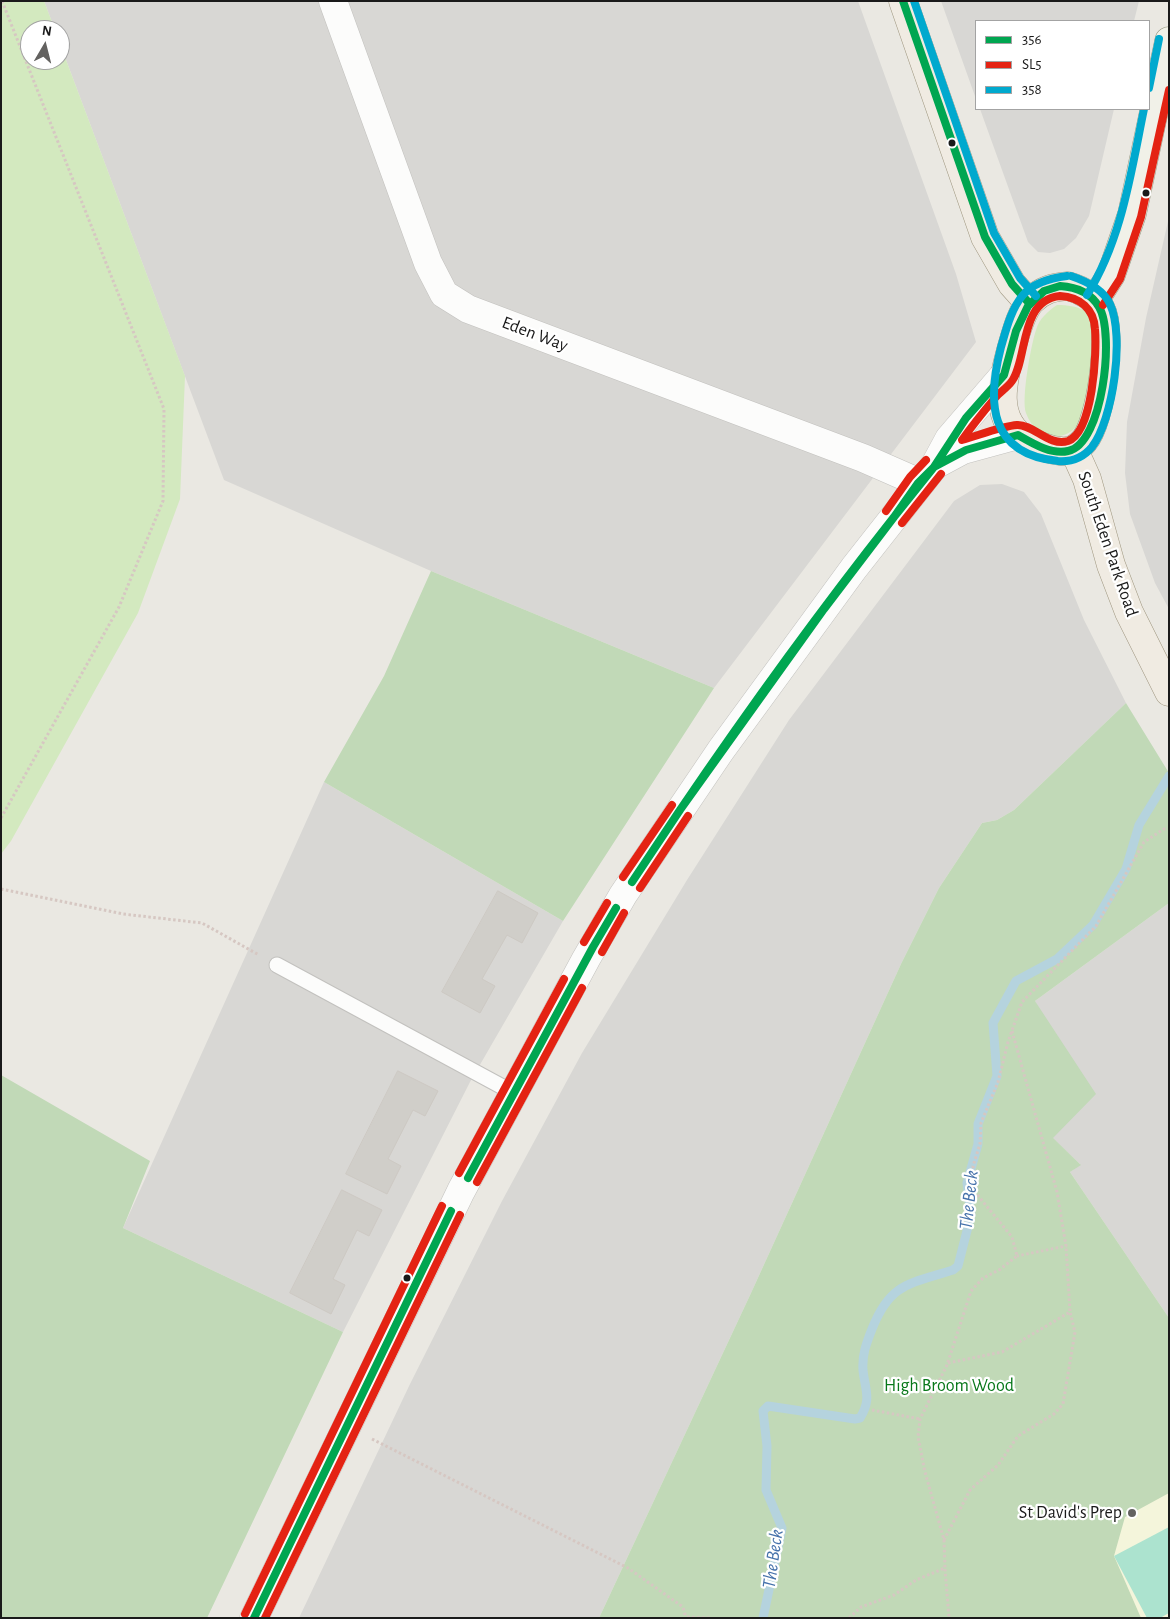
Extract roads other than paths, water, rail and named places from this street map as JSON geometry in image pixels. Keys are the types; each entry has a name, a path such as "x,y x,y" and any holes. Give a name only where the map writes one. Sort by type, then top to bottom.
{"main road":[{"path":"903,1 985,237 1012,284 1029,303"},
{"path":"1094,300 1111,275 1132,214 1169,41"},
{"path":"1068,286 1079,289 1094,300 1102,311 1106,323 1099,400 1093,424 1085,440 1074,450 1061,451 1042,448 1018,435 1007,420 1002,401 1004,374 1016,332 1029,303 1041,292 1054,287 1068,286"},
{"name":"South Eden Park Road","path":"1074,450 1087,479 1111,566 1129,612 1169,692"}],"street":[{"name":"Eden Way","path":"333,1 428,263 444,294 468,309 863,458 928,474"},
{"path":"254,1618 460,1191 512,1092 623,895 721,750 928,474 949,439 1004,374"},
{"path":"928,474 963,450 1018,435"}],"lane":[{"path":"277,965 512,1092"}],"waterway":[{"name":"The Beck","path":"763,1618 782,1528 766,1490 767,1446 763,1411 768,1406 855,1419 860,1418 867,1400 863,1370 865,1350 872,1329 886,1302 903,1288 953,1270 958,1266 971,1215 967,1183 978,1144 978,1124 997,1076 993,1023 1016,981 1057,959 1093,925 1126,869 1139,825 1169,776"}],"place":[{"name":"St David's Prep","path":"1132,1513"}],"park label":[{"name":"High Broom Wood","path":"949,1386"}]}
